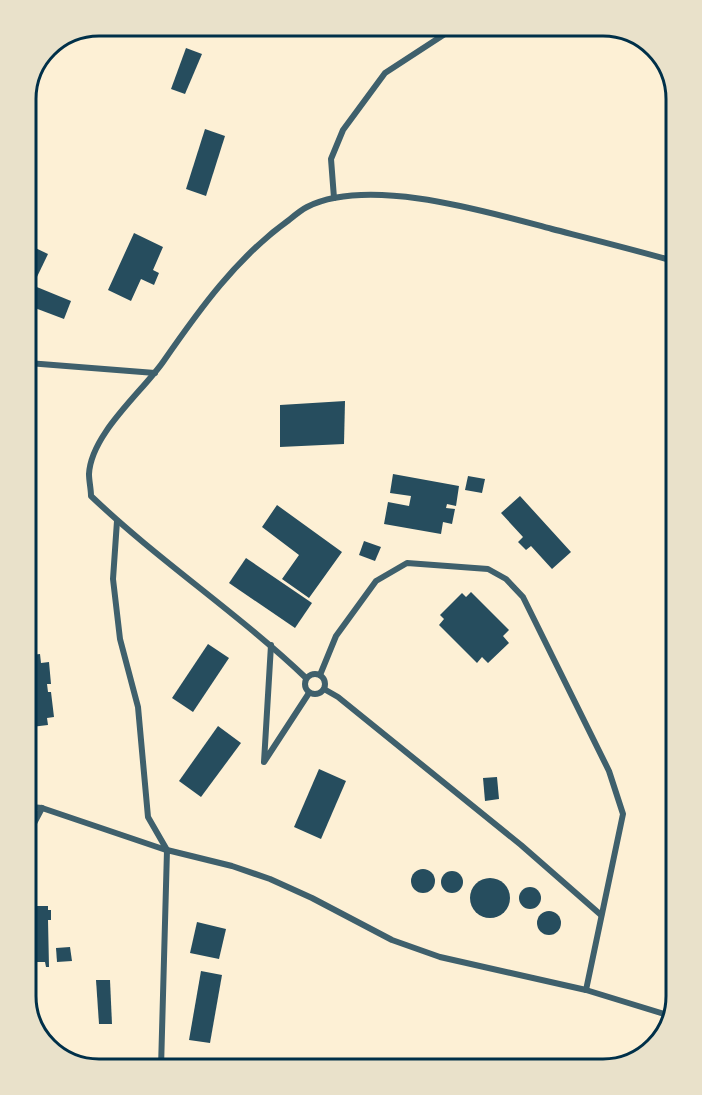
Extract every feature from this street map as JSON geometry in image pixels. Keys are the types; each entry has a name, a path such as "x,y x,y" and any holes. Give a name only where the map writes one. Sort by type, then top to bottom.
{"street":[{"path":"334,198 331,159 344,130 385,73 442,36"},
{"path":"309,693 306,688 306,678 271,645 117,521 91,496 89,473 94,456 111,425 155,373 218,287 240,262 274,230 307,207 334,198 359,194 427,199 504,216 666,259"},
{"path":"36,364 155,373"},
{"path":"117,521 113,579 120,639 138,707 148,817 167,850 160,1059"},
{"path":"320,675 336,636 376,580 406,563 488,569 506,579 523,597 609,771 622,814 586,990"},
{"path":"271,645 264,762 309,693"},
{"path":"306,678 310,675 320,675"},
{"path":"309,693 320,693 324,689 325,684 320,675"},
{"path":"324,689 338,697 521,845 601,915"},
{"path":"36,807 167,850 232,866 270,879 392,940 440,957 586,990 663,1014"},
{"path":"36,819 42,808"}],"building":[{"path":"186,48 202,54 185,94 171,89"},
{"path":"205,129 225,136 206,196 186,189"},
{"path":"134,233 163,247 153,270 159,273 154,285 141,279 131,301 108,290"},
{"path":"36,248 48,254 36,279"},
{"path":"36,287 71,301 64,319 36,308"},
{"path":"345,401 344,444 280,447 280,405"},
{"path":"393,474 459,486 456,506 447,504 446,508 455,509 452,524 443,522 441,534 384,524 388,502 409,506 411,496 390,493"},
{"path":"468,476 485,479 482,493 465,490"},
{"path":"520,496 571,552 552,569 531,546 526,550 518,542 523,537 501,513"},
{"path":"277,505 342,552 309,598 282,579 299,555 262,527"},
{"path":"364,541 381,547 375,561 359,555"},
{"path":"246,558 312,603 295,628 229,583"},
{"path":"471,592 509,630 503,636 509,643 488,663 482,657 477,663 439,625 444,619 440,615 462,593 466,597"},
{"path":"208,644 229,658 193,712 172,698"},
{"path":"36,654 40,654 41,663 49,662 51,684 47,684 48,692 51,692 54,717 47,718 48,725 36,726"},
{"path":"218,726 241,743 201,797 179,781"},
{"path":"319,769 346,781 321,839 294,827"},
{"path":"497,777 499,799 485,801 483,778"},
{"path":"423,869 432,872 435,881 432,890 423,893 414,890 411,881 414,872"},
{"path":"452,871 460,874 463,882 460,890 452,893 444,890 441,882 444,874"},
{"path":"490,878 504,884 510,898 504,912 490,918 476,912 470,898 476,884"},
{"path":"530,887 538,890 541,898 538,906 530,909 522,906 519,898 522,890"},
{"path":"36,906 48,906 48,910 51,910 51,920 48,920 49,967 46,967 45,962 36,962"},
{"path":"549,911 557,915 561,923 557,931 549,935 541,931 537,923 541,915"},
{"path":"197,922 226,929 219,959 190,953"},
{"path":"70,947 72,961 57,962 56,948"},
{"path":"201,971 222,975 210,1043 189,1040"},
{"path":"96,980 110,980 112,1024 99,1024"}]}
